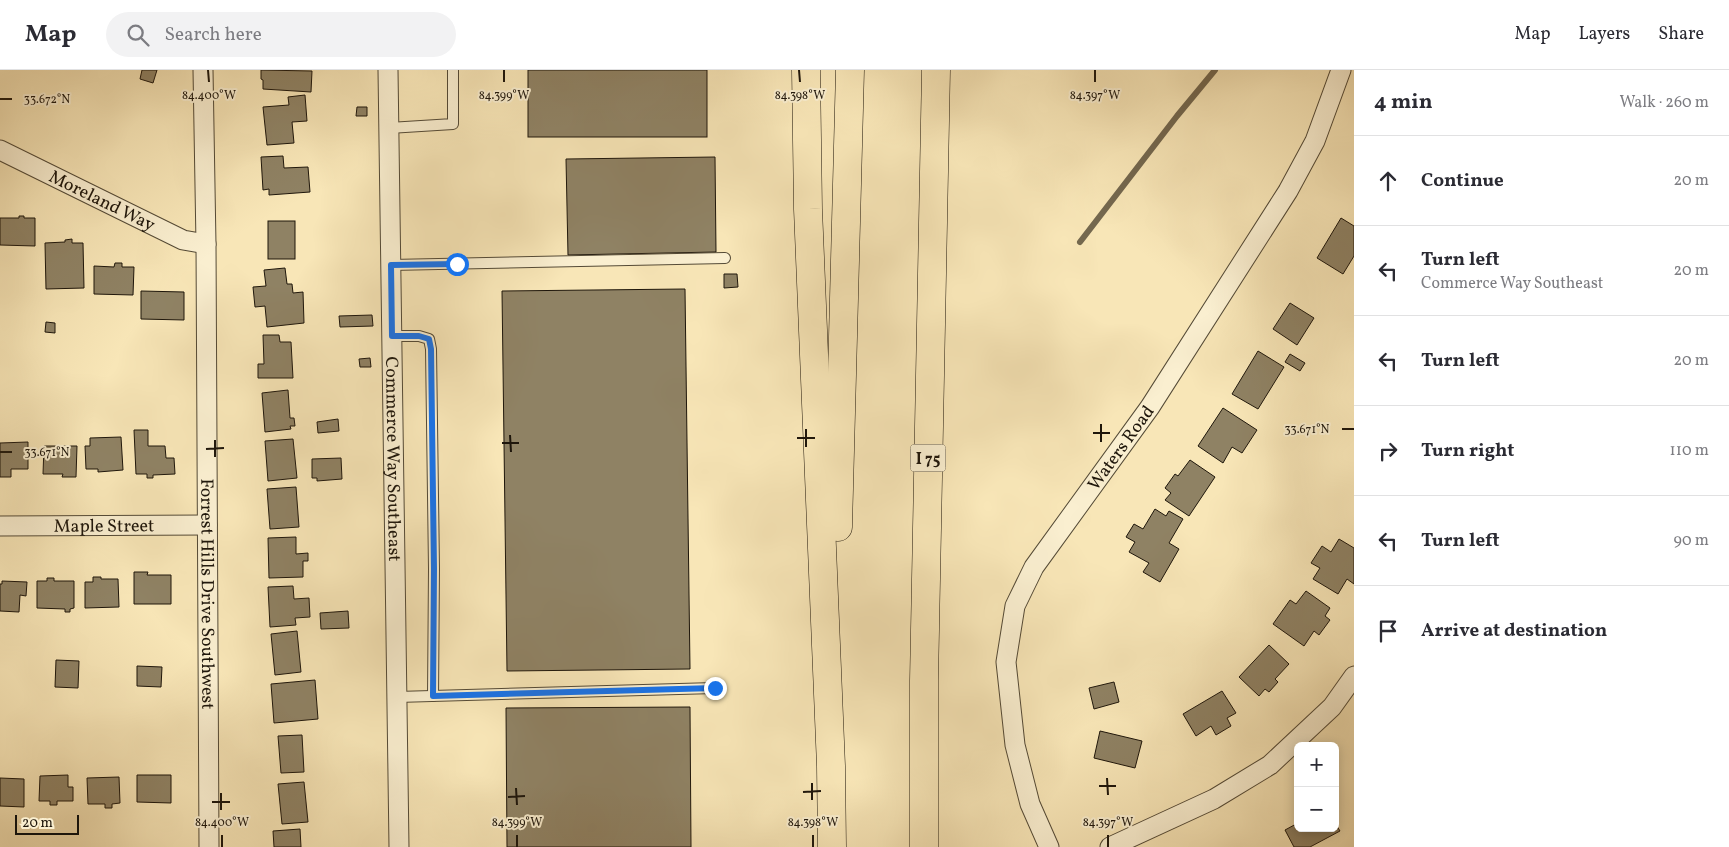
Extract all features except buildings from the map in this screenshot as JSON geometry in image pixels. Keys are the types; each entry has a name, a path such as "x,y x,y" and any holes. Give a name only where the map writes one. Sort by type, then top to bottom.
{"highway":[{"path":"806,70 808,209 831,766 832,847"},
{"path":"831,766 850,70"},
{"name":"I 75","path":"924,847 924,672 936,70"}],"street":[{"name":"Forrest Hills Drive Southwest","path":"203,70 206,244 209,847"},
{"name":"Commerce Way Southeast","path":"388,70 399,847"},
{"name":"Waters Road","path":"1049,847 1030,804 1015,745 1006,662 1015,606 1034,567 1150,407 1288,191 1315,141 1341,70"},
{"name":"Moreland Way","path":"0,150 183,240 206,244"},
{"name":"Maple Street","path":"0,526 207,525"},
{"path":"1110,847 1214,799 1270,765 1332,707 1354,676"}],"lane":[{"path":"389,128 453,124 453,70"},
{"path":"391,265 725,258"},
{"path":"392,336 419,336 429,339 431,349 434,569 433,696"},
{"path":"397,697 715,688"}],"waterway":[{"path":"1080,242 1215,70"}],"route":[{"path":"457,264 391,265 392,336 419,336 429,339 431,349 434,569 433,696 715,688"}]}
